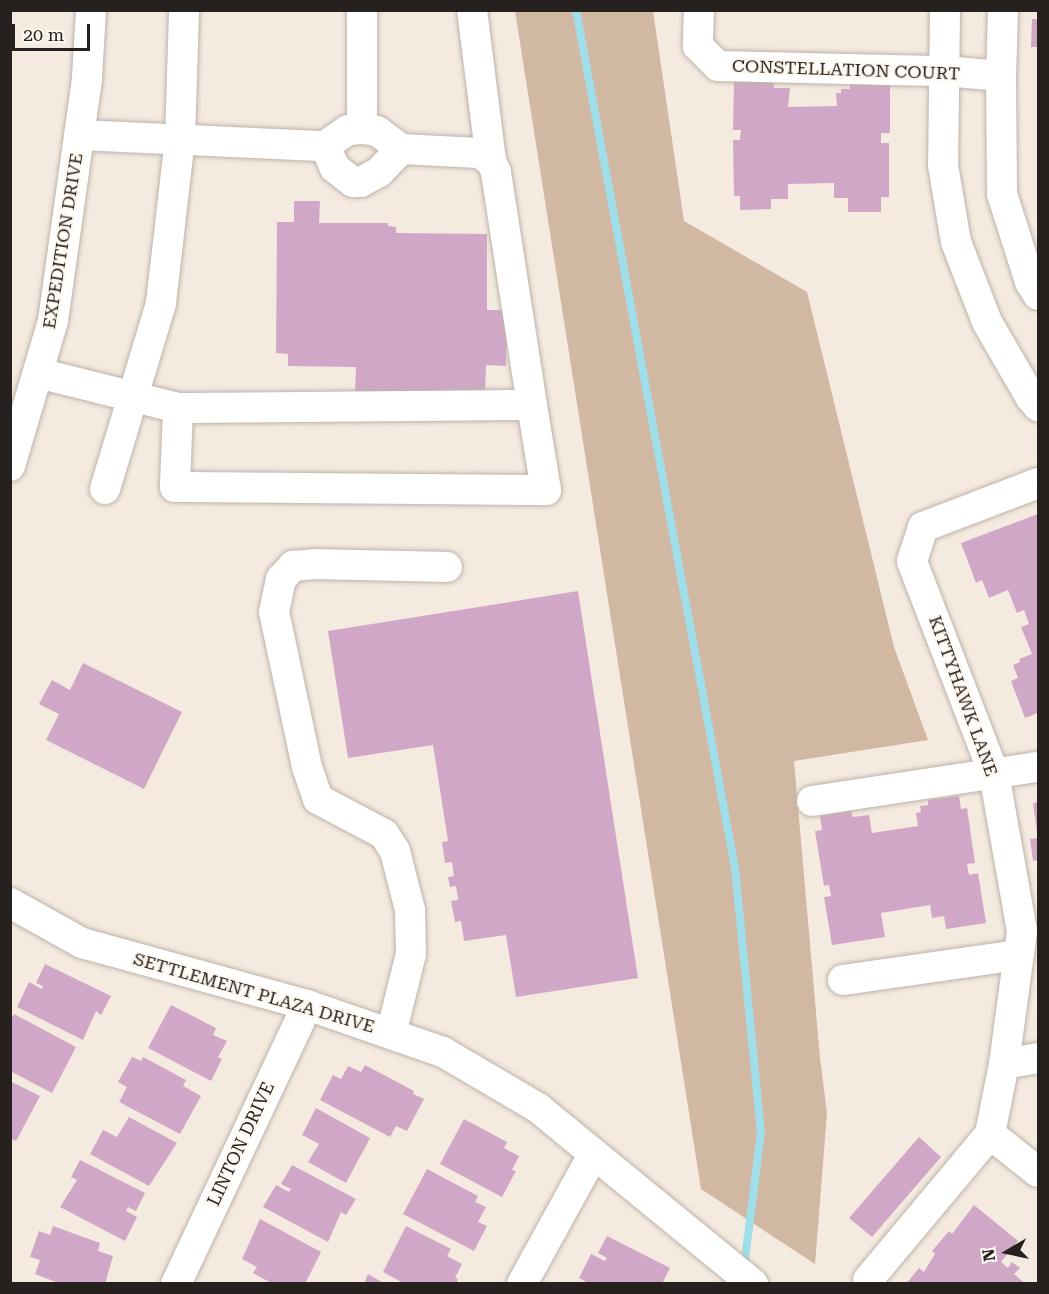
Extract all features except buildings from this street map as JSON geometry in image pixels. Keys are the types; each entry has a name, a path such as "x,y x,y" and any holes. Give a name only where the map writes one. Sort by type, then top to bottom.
{"street":[{"name":"EXPEDITION DRIVE","path":"10,466 15,434 38,373 53,321 87,78 91,10"},
{"path":"105,489 161,303 180,140 184,10"},
{"path":"362,10 363,129"},
{"path":"178,408 175,486 546,490 496,172 491,161 472,10"},
{"name":"CONSTELLATION COURT","path":"699,10 698,46 718,66 945,71 1001,76"},
{"path":"945,10 943,165 956,242 987,322 1031,398 1038,406"},
{"path":"1004,10 1001,76 1002,194 1030,282 1038,296"},
{"path":"79,135 325,146 348,130 363,129 377,131 401,149 479,153 491,161"},
{"path":"325,146 335,168 353,182 361,182 379,172 401,149"},
{"path":"38,373 178,408 532,405"},
{"name":"KITTYHAWK LANE","path":"990,1134 1004,1064 1022,931 994,774 912,561 923,527 1038,483"},
{"path":"391,1034 411,954 410,910 395,851 384,834 318,799 307,767 274,612 281,579 293,566 315,564 447,567"},
{"path":"812,801 1038,767"},
{"name":"SETTLEMENT PLAZA DRIVE","path":"13,910 82,944 306,1005 443,1052 538,1108 679,1221 753,1284"},
{"path":"843,980 1018,955"},
{"name":"LINTON DRIVE","path":"176,1284 306,1005"},
{"path":"1004,1064 1038,1058"},
{"path":"868,1280 990,1134 1038,1172"},
{"path":"522,1284 594,1153"}],"shaded area":[{"path":"515,11 653,11 684,221 807,292 894,647 928,740 794,761 820,1058 827,1113 815,1264 701,1189"}],"waterway":[{"path":"576,10 735,868 761,1132 744,1267"}]}
